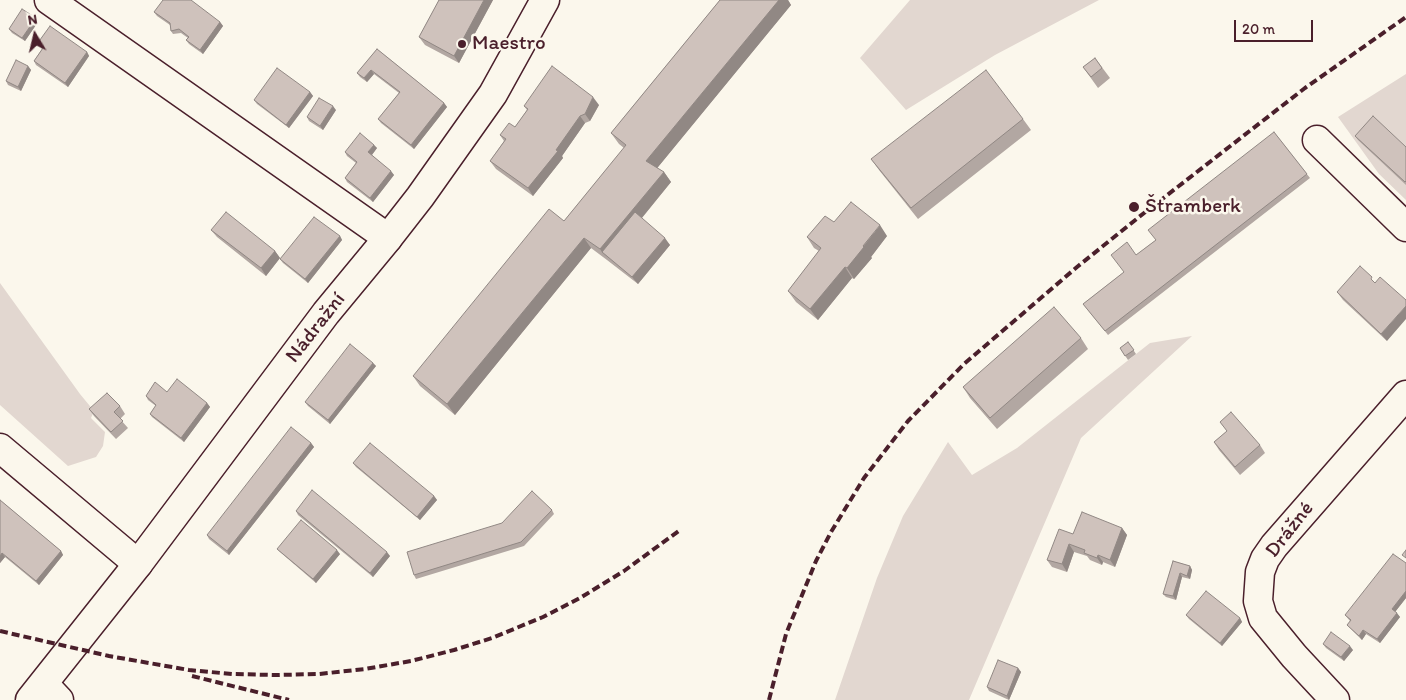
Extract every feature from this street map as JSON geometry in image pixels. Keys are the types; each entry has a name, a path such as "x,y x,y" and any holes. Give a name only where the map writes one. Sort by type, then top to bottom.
{"street":[{"path":"49,0 388,238"},
{"name":"Nádražní","path":"44,695 72,647 138,564 326,313 420,197 493,94 545,0"},
{"path":"1317,140 1406,227"},
{"name":"Drážné","path":"1335,700 1294,656 1263,618 1258,601 1260,572 1274,546 1406,395"},
{"path":"0,448 138,564"}],"shaded area":[{"path":"910,0 1099,0 995,55 906,110 860,58"},
{"path":"1406,74 1406,200 1379,174 1338,117"},
{"path":"0,283 94,411 91,418 105,432 103,446 96,457 68,466 0,405"},
{"path":"1192,336 1081,438 969,700 835,700 877,578 903,516 948,442 972,475 1017,448 1150,343"}],"building":[{"path":"163,0 191,0 220,22 200,50 186,40 189,37 179,29 171,31 170,23 154,12"},
{"path":"439,0 484,0 454,56 419,37"},
{"path":"720,0 779,0 646,161 664,172 600,249 584,238 447,404 413,376 549,209 564,221 626,145 611,133"},
{"path":"22,9 36,18 22,38 9,29"},
{"path":"50,26 87,52 65,83 34,61 43,48 37,44"},
{"path":"377,49 444,103 411,145 378,119 400,92 371,70 364,78 357,73"},
{"path":"1095,58 1102,68 1091,77 1083,67"},
{"path":"16,60 28,66 18,87 6,81"},
{"path":"552,66 593,97 585,114 580,116 556,150 558,151 528,188 490,161 506,139 500,135 509,123 515,127 528,109 524,106"},
{"path":"277,68 310,92 286,125 254,100"},
{"path":"986,70 1023,119 911,208 871,159"},
{"path":"319,98 333,106 320,126 307,117"},
{"path":"1373,116 1406,147 1405,182 1355,136"},
{"path":"1274,132 1307,174 1105,331 1083,304 1124,272 1111,255 1127,242 1136,255 1156,240 1148,230"},
{"path":"360,133 374,145 368,152 391,171 370,198 345,178 357,162 345,152"},
{"path":"851,202 880,225 847,268 845,267 810,309 788,291 821,248 807,237 825,216 834,222"},
{"path":"226,212 275,251 261,268 211,230"},
{"path":"635,212 665,238 632,277 602,252"},
{"path":"314,217 340,236 305,279 280,259"},
{"path":"1360,266 1372,277 1371,279 1375,283 1380,277 1406,300 1406,306 1381,334 1337,292"},
{"path":"1054,307 1081,338 990,418 963,387"},
{"path":"1128,342 1134,350 1125,356 1120,348"},
{"path":"350,344 373,363 328,420 305,402"},
{"path":"177,379 207,403 181,438 150,414 156,405 146,396 155,382 167,392"},
{"path":"107,393 120,406 114,412 123,421 111,432 89,409"},
{"path":"1231,412 1260,445 1235,467 1214,442 1227,431 1220,422"},
{"path":"291,427 311,443 227,551 207,535"},
{"path":"370,443 434,496 417,517 353,463"},
{"path":"312,490 387,552 370,573 296,511"},
{"path":"532,491 552,510 521,542 414,575 407,552 502,523"},
{"path":"0,500 61,551 36,581 2,553 0,556"},
{"path":"1082,512 1122,528 1110,560 1098,555 1097,558 1084,553 1085,550 1069,544 1062,564 1047,560 1059,529 1073,534"},
{"path":"301,520 337,550 313,579 277,549"},
{"path":"1406,550 1406,558 1402,555"},
{"path":"1393,554 1406,563 1406,591 1392,609 1397,613 1377,639 1363,630 1359,636 1347,625 1351,620 1345,615"},
{"path":"1173,561 1190,566 1187,576 1180,573 1173,596 1163,594"},
{"path":"1206,591 1240,618 1220,643 1186,615"},
{"path":"1331,632 1350,646 1341,657 1323,644"},
{"path":"998,660 1018,668 1007,696 987,687"}],"railway":[{"path":"769,700 786,634 816,561 831,532 864,478 908,421 964,364 1077,267 1305,88 1406,17"},
{"path":"0,631 109,656 189,670 232,674 276,675 319,674 365,669 411,661 454,650 492,638 543,617 580,598 624,571 680,530"},
{"path":"192,676 289,700"}],"place":[{"name":"Maestro","path":"462,44"},
{"name":"Štramberk","path":"1134,207"}]}
